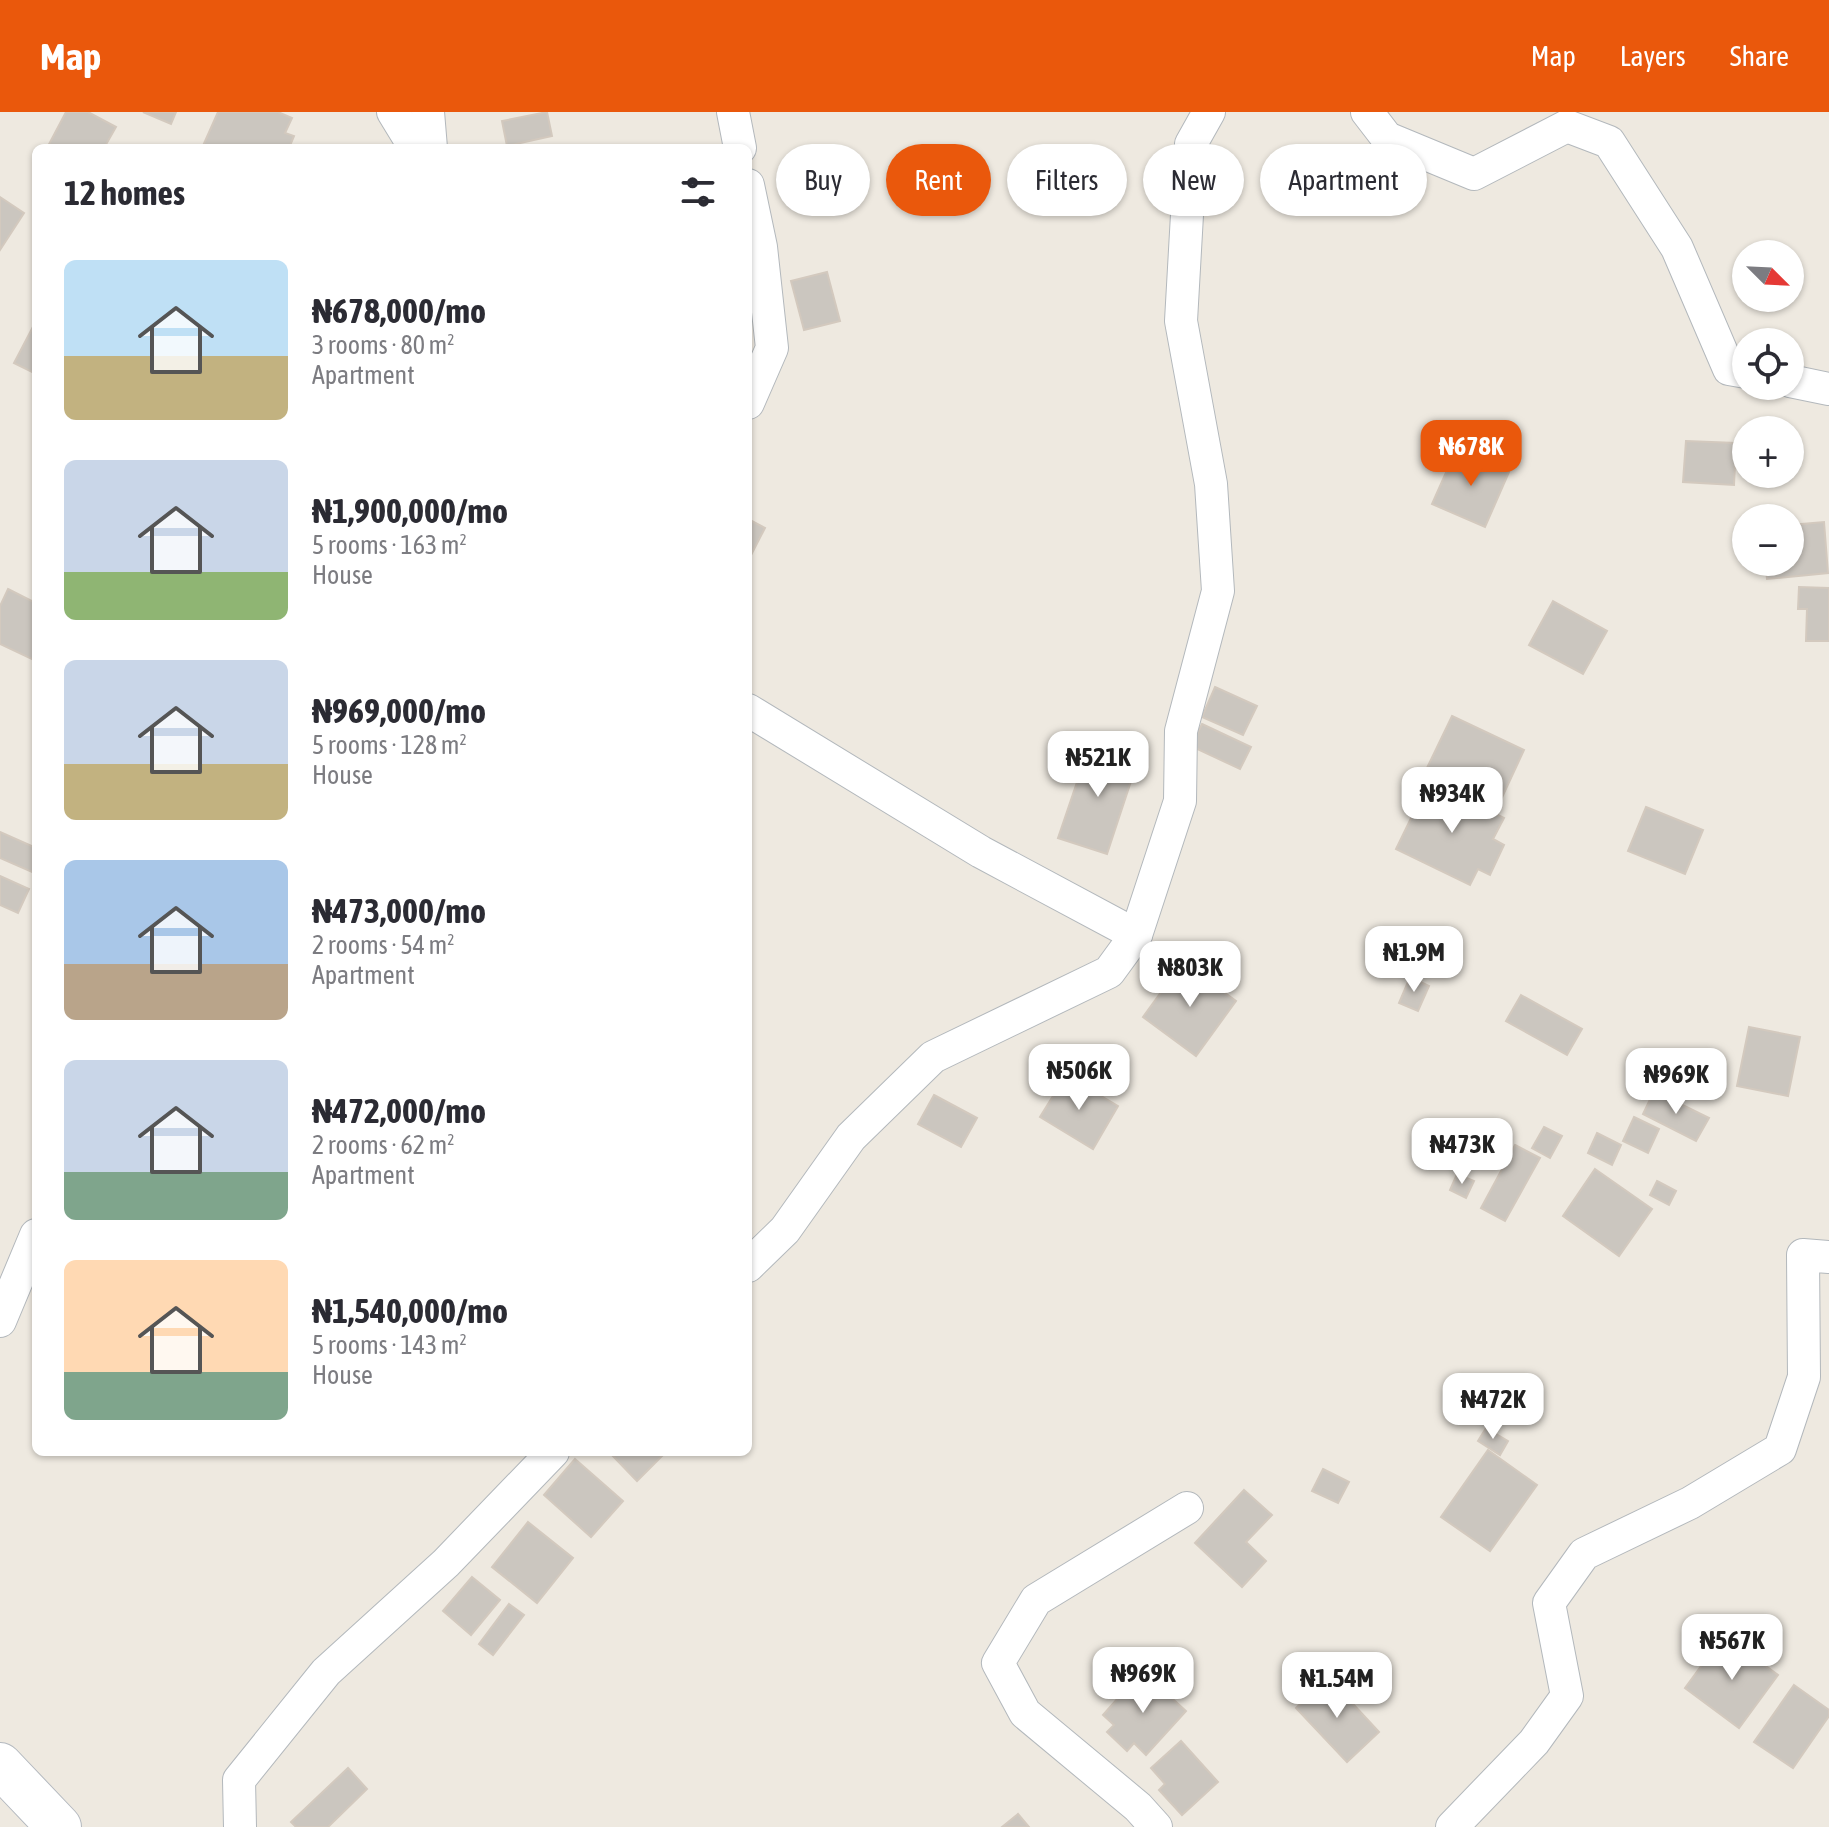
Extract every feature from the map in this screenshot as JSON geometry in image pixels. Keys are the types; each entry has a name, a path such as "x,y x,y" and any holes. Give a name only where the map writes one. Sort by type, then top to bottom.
{"street":[{"path":"393,112 413,144"},
{"path":"428,112 431,144"},
{"path":"733,112 739,144"},
{"path":"752,1262 785,1230 851,1137 933,1057 1109,972 1136,935 1180,801 1181,731 1218,591 1211,484 1181,321 1191,144 1209,112"},
{"path":"1367,112 1387,138 1474,174 1567,126 1609,142 1677,248 1729,369 1732,370"},
{"path":"752,204 761,247 772,348 752,394"},
{"path":"1804,384 1829,389"},
{"path":"752,712 981,852 1136,935"},
{"path":"0,1321 32,1245"},
{"path":"1452,1827 1534,1742 1567,1696 1549,1603 1584,1554 1690,1503 1780,1449 1804,1377 1803,1255 1829,1257"},
{"path":"240,1827 239,1780 326,1672 446,1563 549,1456"},
{"path":"1156,1827 1138,1807 1025,1713 998,1663 1036,1600 1187,1508"},
{"path":"0,1765 59,1827"}],"building":[{"path":"66,112 88,112 116,127 106,144 49,144"},
{"path":"143,112 176,112 171,124"},
{"path":"218,112 278,112 292,118 285,133 294,136 291,144 204,144"},
{"path":"547,112 552,136 507,144 502,121"},
{"path":"0,197 24,213 0,250"},
{"path":"827,272 840,321 804,330 791,281"},
{"path":"32,329 32,372 14,363"},
{"path":"1686,441 1732,443 1732,485 1683,482"},
{"path":"1456,450 1509,472 1485,527 1432,504"},
{"path":"752,521 765,528 752,553"},
{"path":"1824,522 1828,573 1804,575 1804,524"},
{"path":"1767,576 1798,576 1767,579"},
{"path":"1799,587 1829,588 1829,641 1806,641 1807,609 1798,609"},
{"path":"8,589 32,601 32,659 0,644 0,606"},
{"path":"1553,601 1607,631 1583,674 1529,645"},
{"path":"1215,687 1257,706 1243,735 1202,717"},
{"path":"1452,716 1524,750 1499,804 1426,770"},
{"path":"1202,724 1251,747 1240,769 1191,746"},
{"path":"1090,744 1138,760 1107,854 1058,838"},
{"path":"1429,781 1504,818 1493,839 1504,845 1490,875 1478,869 1470,885 1396,849"},
{"path":"1646,807 1703,830 1685,874 1628,851"},
{"path":"0,832 32,846 32,872 0,858"},
{"path":"0,876 29,889 18,913 0,905"},
{"path":"1183,962 1236,1001 1196,1056 1143,1017"},
{"path":"1410,977 1429,986 1418,1011 1399,1003"},
{"path":"1521,995 1582,1029 1567,1055 1506,1021"},
{"path":"1749,1027 1800,1037 1788,1096 1737,1086"},
{"path":"1066,1075 1118,1106 1093,1149 1040,1117"},
{"path":"1654,1091 1709,1118 1696,1141 1643,1114"},
{"path":"934,1095 977,1118 961,1147 918,1124"},
{"path":"1634,1117 1659,1129 1648,1153 1623,1141"},
{"path":"1544,1127 1562,1136 1550,1158 1532,1148"},
{"path":"1597,1133 1621,1145 1612,1165 1588,1153"},
{"path":"1515,1145 1540,1158 1505,1221 1481,1208"},
{"path":"1595,1169 1652,1209 1619,1256 1563,1216"},
{"path":"1457,1174 1474,1181 1466,1198 1450,1190"},
{"path":"1657,1181 1676,1191 1669,1205 1650,1195"},
{"path":"1486,1428 1508,1441 1500,1455 1478,1441"},
{"path":"1488,1450 1537,1485 1490,1551 1441,1517"},
{"path":"613,1456 662,1456 637,1481"},
{"path":"575,1459 623,1501 591,1537 544,1495"},
{"path":"1323,1469 1349,1482 1338,1503 1312,1491"},
{"path":"1244,1490 1272,1515 1246,1542 1266,1561 1242,1587 1195,1543"},
{"path":"528,1522 573,1558 537,1603 492,1567"},
{"path":"472,1577 500,1600 471,1635 443,1611"},
{"path":"509,1604 524,1615 493,1655 479,1644"},
{"path":"1724,1635 1778,1675 1739,1728 1685,1688"},
{"path":"1142,1671 1186,1711 1146,1755 1134,1743 1127,1751 1107,1732 1114,1725 1103,1715"},
{"path":"1328,1677 1379,1732 1347,1762 1296,1708"},
{"path":"1794,1685 1829,1710 1829,1716 1793,1768 1754,1742"},
{"path":"1181,1741 1218,1782 1182,1815 1159,1790 1165,1784 1151,1768"},
{"path":"348,1768 367,1789 328,1827 296,1827 291,1822"},
{"path":"1018,1814 1029,1827 1002,1827"}]}
